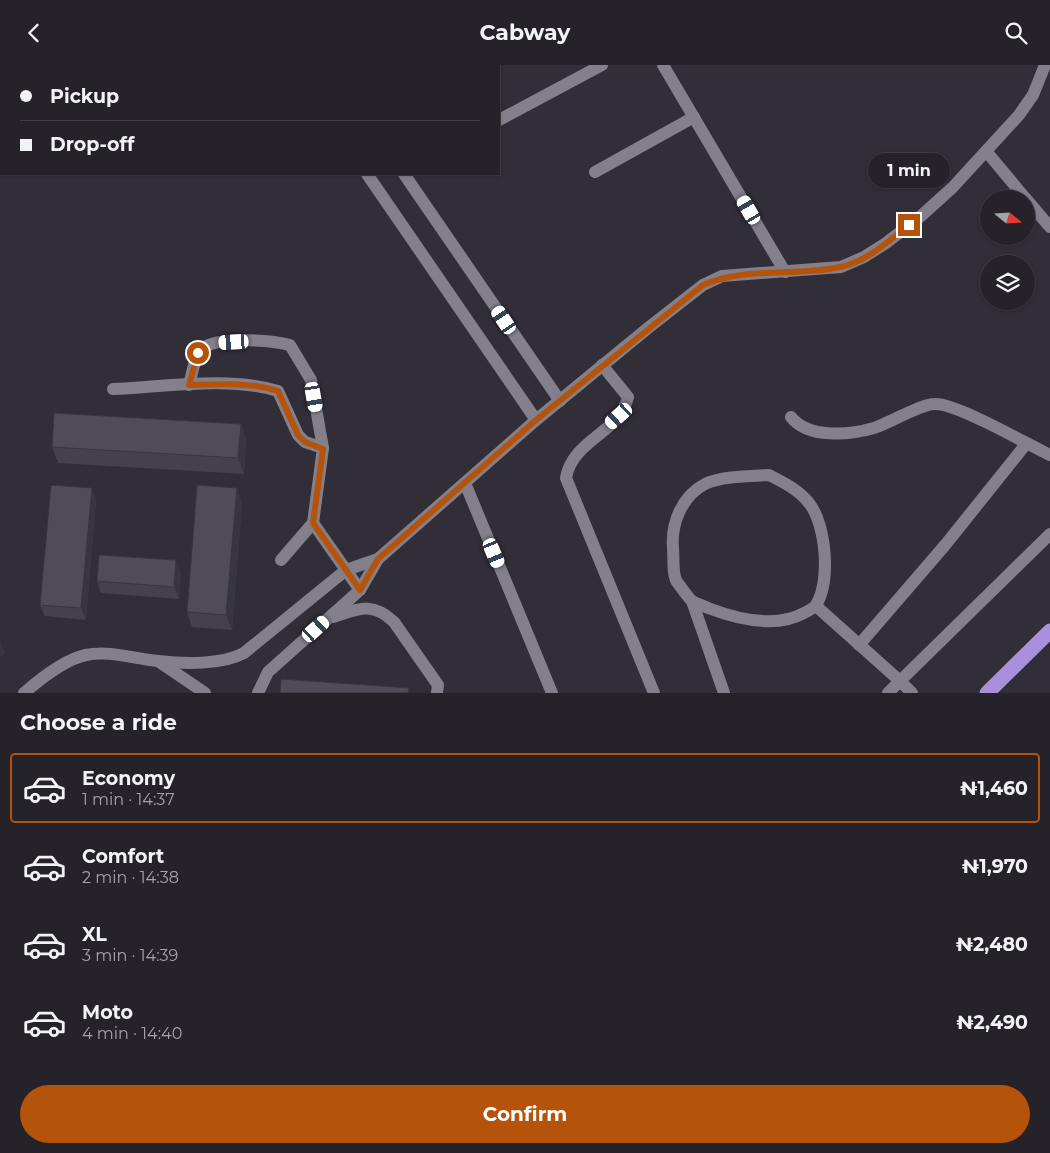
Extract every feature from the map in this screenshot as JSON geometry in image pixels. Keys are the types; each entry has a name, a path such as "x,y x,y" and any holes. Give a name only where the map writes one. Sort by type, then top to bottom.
{"highway":[{"path":"987,693 1050,631"}],"street":[{"path":"500,119 602,65"},
{"path":"663,65 785,272"},
{"path":"258,693 268,673 360,590 378,559 536,420 602,365 703,285 722,276 841,267 864,257 921,216 954,187 1019,115 1033,95 1045,65"},
{"path":"595,172 694,117"},
{"path":"986,151 1018,190"},
{"path":"368,175 536,420"},
{"path":"405,175 560,401"},
{"path":"1035,210 1050,227"},
{"path":"189,385 198,353 203,347 215,343 273,340 290,345 311,380 323,449 313,523 281,560"},
{"path":"602,365 628,397 626,406 619,416 570,460 566,478 654,693"},
{"path":"113,389 220,384 269,388 278,391 298,435 305,442 323,449"},
{"path":"791,417 797,425 818,432 843,433 874,428 934,404 947,406 1050,455"},
{"path":"859,645 946,543 1026,444"},
{"path":"692,601 731,617 752,620 780,621 800,615 816,606 824,584 825,561 821,525 810,503 791,487 769,475 737,477 706,484 691,496 675,517 672,539 676,579 692,601 724,693"},
{"path":"464,483 552,693"},
{"path":"313,523 360,590"},
{"path":"888,693 1050,534"},
{"path":"24,693 44,676 85,655 120,654 158,661 220,661 233,659 244,653 346,570 378,559"},
{"path":"816,606 912,693"},
{"path":"328,619 364,607 386,615 394,622 438,685 437,693"},
{"path":"158,661 205,693"}],"building":[{"path":"54,413 241,424 238,458 52,447"},
{"path":"51,485 92,488 81,608 40,605"},
{"path":"197,485 237,488 226,615 187,612"},
{"path":"99,555 176,560 174,587 97,581"},
{"path":"281,679 409,688 408,693 280,693"}],"route":[{"path":"198,353 189,385 220,384 269,388 278,391 298,435 305,442 323,449 313,523 360,590 378,559 536,420 703,285 722,276 741,273 785,272 841,267 864,257 909,225"}]}
